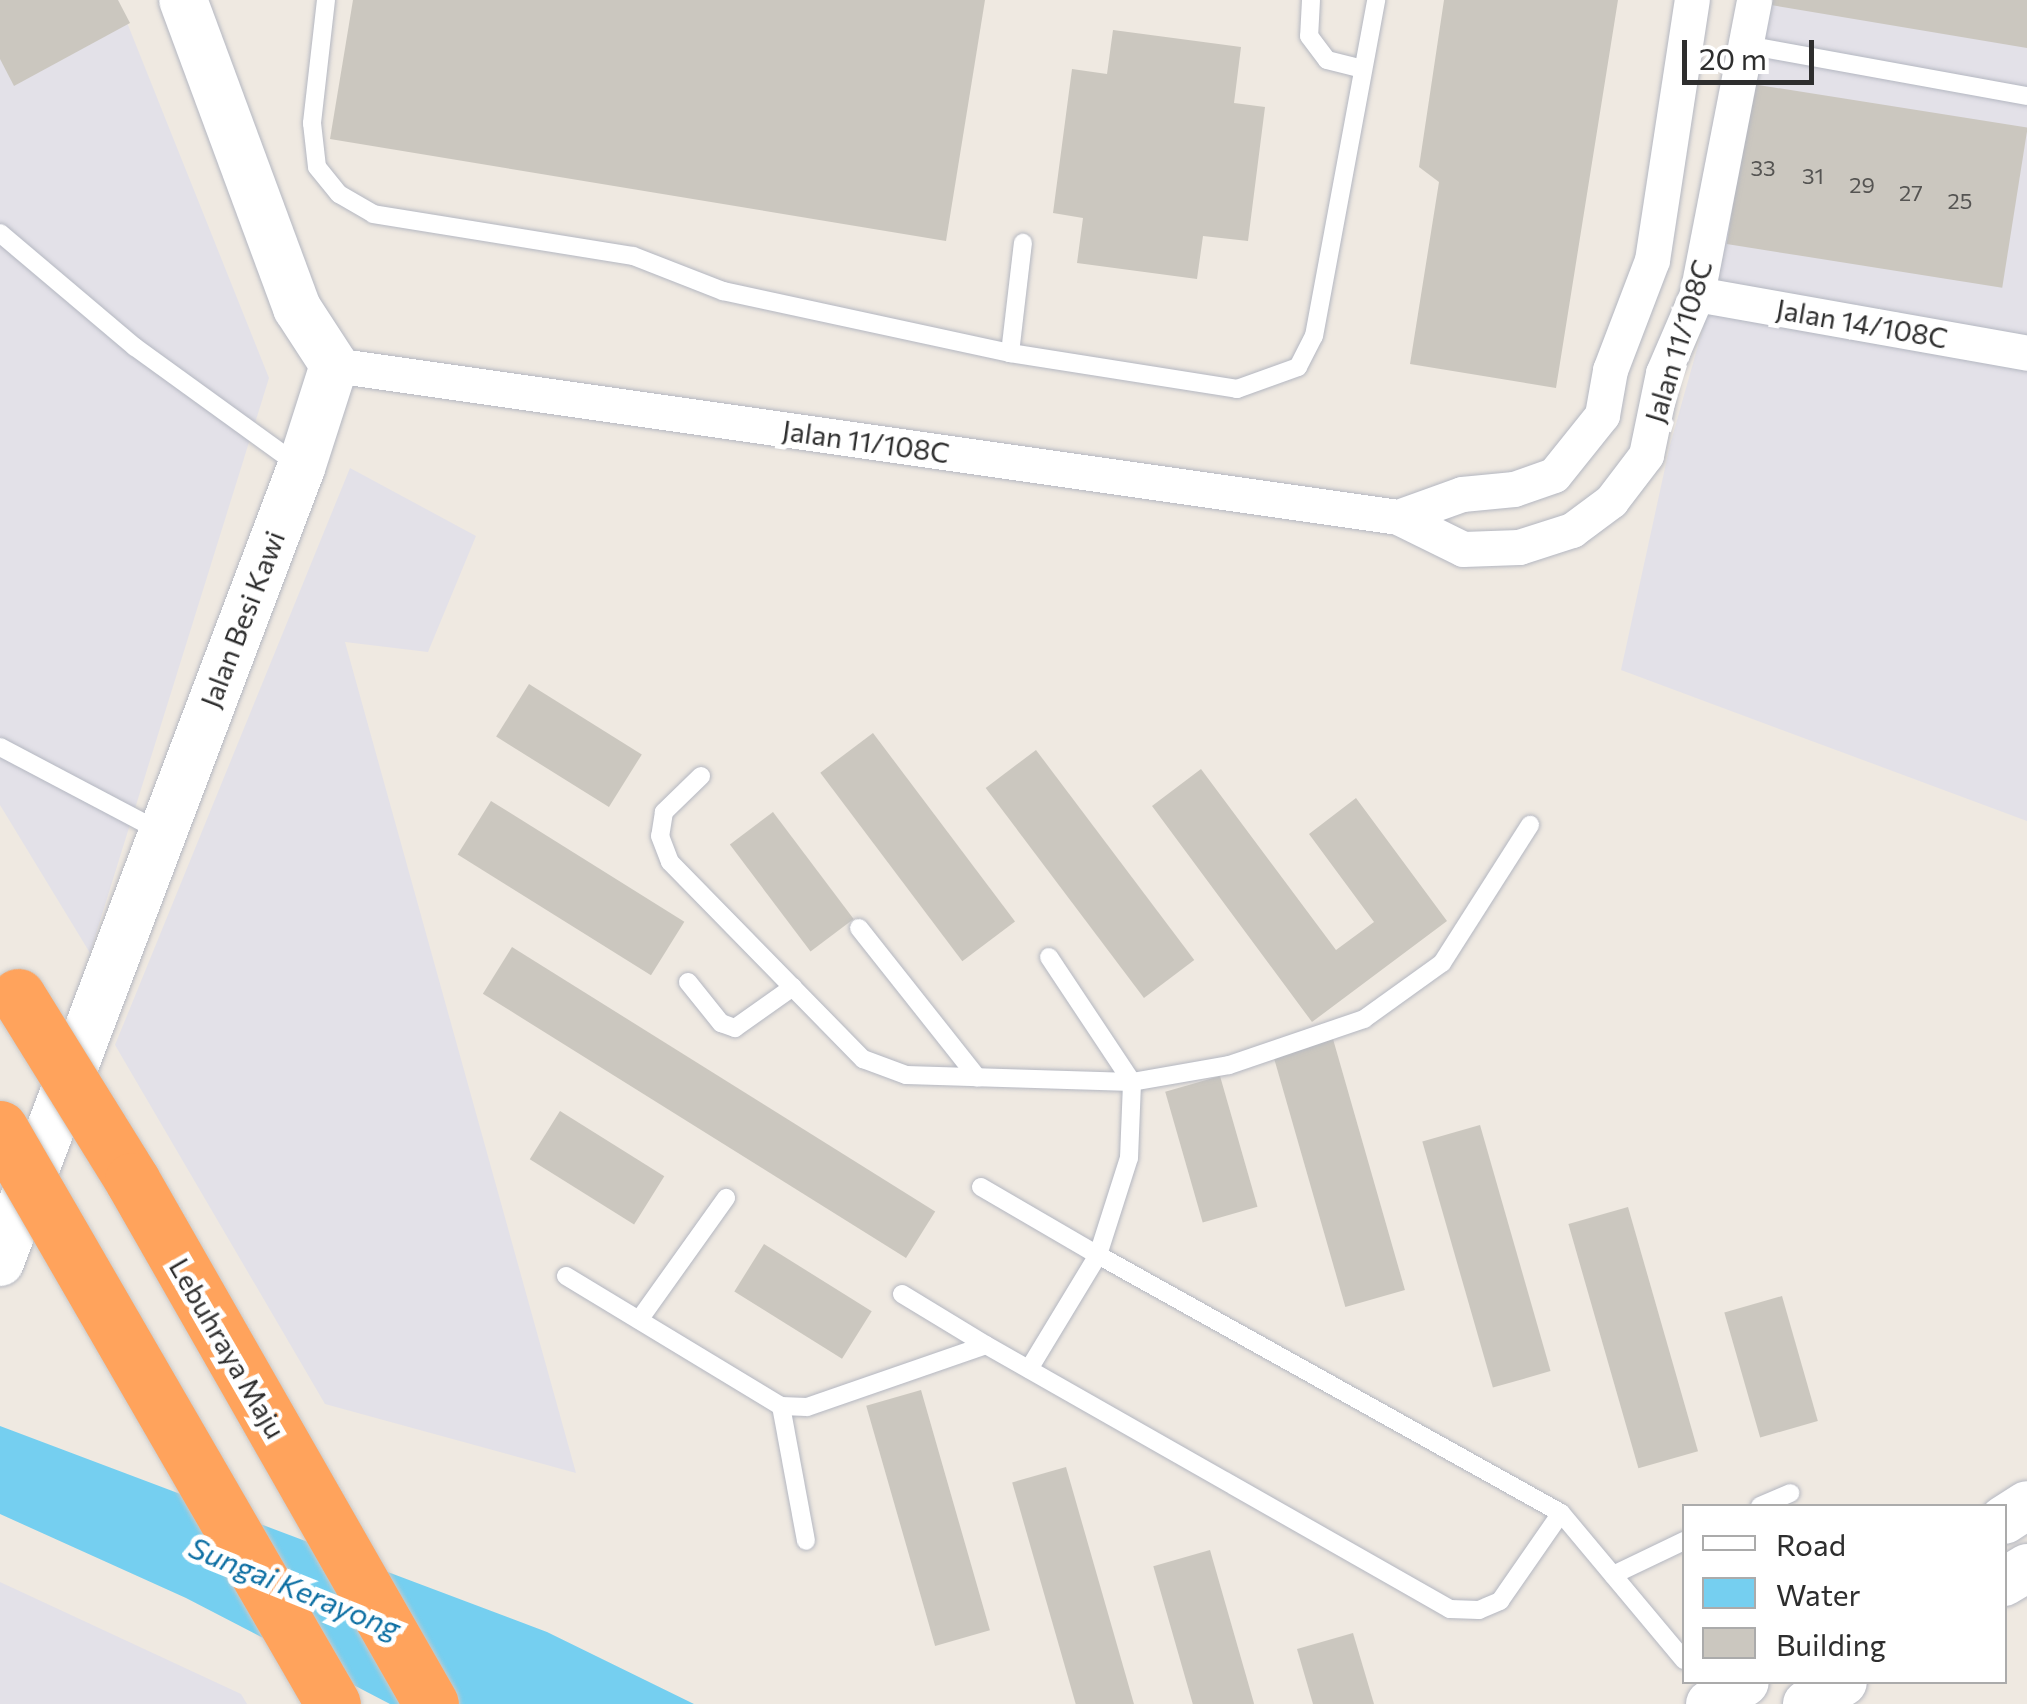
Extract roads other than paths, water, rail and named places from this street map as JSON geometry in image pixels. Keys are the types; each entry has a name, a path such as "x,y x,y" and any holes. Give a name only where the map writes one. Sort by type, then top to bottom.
{"highway":[{"name":"Lebuhraya Maju","path":"18,996 132,1180 431,1704"},
{"path":"0,1128 332,1704"}],"street":[{"path":"183,0 297,308 334,364"},
{"name":"Jalan 11/108C","path":"1398,516 1462,494 1514,489 1554,474 1602,415 1610,370 1652,260 1692,0"},
{"name":"Jalan 11/108C","path":"334,364 1398,516 1463,549 1519,548 1572,530 1612,501 1646,455 1662,373 1698,294 1754,0"},
{"name":"Jalan 14/108C","path":"1698,294 2027,354"},
{"name":"Jalan Besi Kawi","path":"3,1252 159,832 301,468 334,364"},
{"path":"1807,1704 1841,1684"}],"lane":[{"path":"326,0 312,123 317,167 339,194 373,214 633,256 723,291 1010,353 1237,388 1298,367 1314,336 1376,0"},
{"path":"1311,0 1309,36 1318,48 1328,60 1363,69"},
{"path":"1746,46 2027,96"},
{"path":"0,233 135,347 301,468"},
{"path":"1010,353 1022,242"},
{"path":"0,746 159,832"},
{"path":"701,776 664,812 660,836 670,862 863,1059 906,1075 1132,1082 1229,1065 1364,1019 1442,963 1530,825"},
{"path":"859,928 978,1078"},
{"path":"1029,1369 1098,1255 1128,1158 1132,1082 1049,958"},
{"path":"688,982 721,1023 735,1028 793,988"},
{"path":"980,1187 1560,1513 1682,1658"},
{"path":"639,1320 726,1198"},
{"path":"566,1276 781,1406 808,1407 986,1344"},
{"path":"902,1294 1450,1609 1479,1610 1500,1602 1560,1513"},
{"path":"781,1406 806,1541"},
{"path":"1764,1504 1790,1492"},
{"path":"1613,1575 1682,1543"}],"water":[{"name":"Sungai Kerayong","path":"0,1426 547,1632 694,1704 390,1704 186,1598 0,1514"}]}
